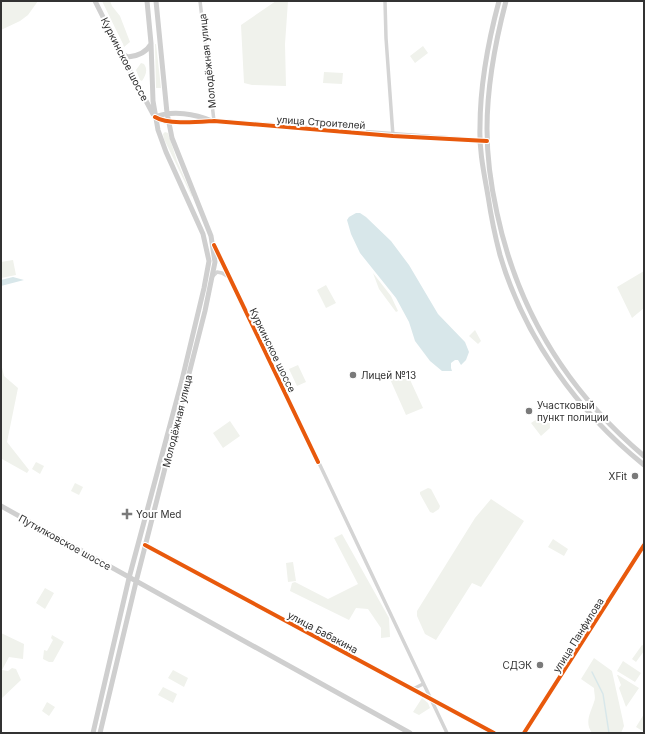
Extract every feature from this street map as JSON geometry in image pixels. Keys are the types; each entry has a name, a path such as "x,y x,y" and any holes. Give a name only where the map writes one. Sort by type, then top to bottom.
{"main road":[{"name":"Куркинское шоссе","path":"96,1 120,52 155,117"},
{"path":"499,1 488,44 483,81 480,128 483,169 499,249 513,291 528,324 549,360 581,403 615,439 644,465"},
{"path":"506,1 497,36 491,72 487,141 493,193 502,236 512,270 532,317 554,356 576,386 604,418 622,437 644,456"},
{"path":"148,2 155,117"},
{"name":"Молодёжная улица","path":"100,733 145,545 190,372 215,262 214,246 206,222 176,149 168,121 156,2"},
{"path":"120,52 126,57 132,57 143,53 148,49 151,43"},
{"name":"улица Строителей","path":"155,117 167,113 197,115 214,121"},
{"name":"улица Строителей","path":"155,117 168,121 214,121 393,136 487,141"},
{"name":"Молодёжная улица","path":"92,733 129,578 181,384 209,261 203,234 166,152 155,117"},
{"name":"Путилковское шоссе","path":"1,506 136,582"},
{"name":"улица Бабакина","path":"145,545 494,733"},
{"name":"улица Панфилова","path":"524,733 644,545"},
{"path":"136,582 410,733"}],"street":[{"name":"Молодёжная улица","path":"200,1 214,121"},
{"path":"385,1 393,136"},
{"name":"Куркинское шоссе","path":"214,246 319,462 447,733"},
{"path":"213,276 217,272 228,277"},
{"path":"409,687 415,688 423,684"}],"shaded area":[{"path":"1,1 38,1 28,15 20,21 1,30"},
{"path":"102,1 110,1 120,16 130,42 124,47 123,44"},
{"path":"276,1 288,1 285,44 286,86 252,85 244,83 241,25"},
{"path":"156,44 161,88 156,88"},
{"path":"423,46 428,53 415,63 410,56"},
{"path":"141,63 144,64 146,70 142,81 140,80 136,70"},
{"path":"324,72 343,73 342,84 323,83"},
{"path":"165,132 168,133 177,161 192,197 164,139 163,134"},
{"path":"356,213 360,213 366,217 391,241 409,265 438,314 465,342 469,352 466,360 461,365 458,360 451,363 452,371 442,371 430,361 415,341 409,322 396,298 360,253 351,234 347,220"},
{"path":"13,260 16,275 1,278 1,262"},
{"path":"644,271 644,308 632,318 617,287"},
{"path":"373,273 391,296 398,311 396,312 379,289"},
{"path":"13,277 24,280 1,286 1,280"},
{"path":"326,285 336,303 326,308 317,290"},
{"path":"475,330 481,341 478,344 469,336"},
{"path":"1,363 4,376 18,388 7,442 29,470 27,473 2,459 1,463"},
{"path":"298,365 306,382 297,386 289,369"},
{"path":"406,371 423,408 406,415 390,379"},
{"path":"549,411 550,428 541,436 531,423"},
{"path":"230,421 240,436 223,448 213,433"},
{"path":"36,462 44,466 40,474 32,469"},
{"path":"75,483 83,487 79,495 71,491"},
{"path":"428,488 431,489 440,506 439,509 433,513 430,512 420,494 420,492"},
{"path":"491,499 524,521 481,587 472,583 436,640 425,634 417,616 417,611 475,518"},
{"path":"342,534 389,618 390,637 381,638 381,628 368,609 356,608 349,620 290,591 292,583 295,582 328,599 358,584 334,538"},
{"path":"553,539 568,549 564,556 548,547"},
{"path":"293,562 296,581 288,582 286,563"},
{"path":"45,588 54,593 45,609 36,603"},
{"path":"1,633 24,644 23,659 9,657 2,670 8,671 12,668 16,669 21,680 1,699"},
{"path":"52,635 64,642 53,662 49,662 43,659 44,650 47,651 53,640 51,638"},
{"path":"642,645 644,646 644,651 636,662 632,659"},
{"path":"594,658 612,671 624,726 621,733 592,733 590,729 588,721 595,700 594,688 581,679"},
{"path":"623,661 641,673 635,682 617,671"},
{"path":"173,670 188,678 184,687 168,678"},
{"path":"617,675 639,688 626,707 619,688 621,685"},
{"path":"163,687 177,694 173,703 158,695"},
{"path":"422,698 428,703 430,708 419,715 413,712"},
{"path":"47,702 55,707 49,716 42,711"},
{"path":"644,714 644,732 636,727"}],"waterway":[{"path":"592,672 603,694 609,733"}],"cycle path":[{"path":"155,117 161,120 175,122 214,121 393,136 487,141"},
{"path":"214,245 318,462"},
{"path":"145,545 494,733"},
{"path":"524,733 644,545"}],"place":[{"name":"Лицей №13","path":"353,375"},
{"name":"Участковый пункт полиции","path":"529,411"},
{"name":"XFit","path":"635,476"},
{"name":"Your Med","path":"127,514"},
{"name":"СДЭК","path":"540,665"}]}
